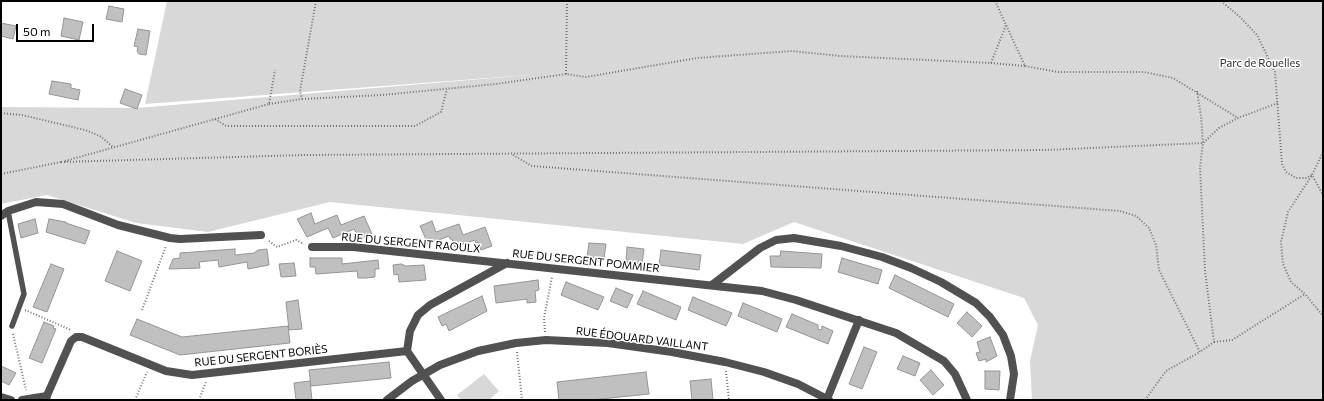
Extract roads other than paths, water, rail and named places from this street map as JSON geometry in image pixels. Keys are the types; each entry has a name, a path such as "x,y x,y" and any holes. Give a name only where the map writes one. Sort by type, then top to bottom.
{"street":[{"path":"4,213 36,202 63,204 118,225 170,238 180,239 261,235"},
{"path":"712,285 760,248 776,240 794,238 841,246 882,257 911,268 941,282 976,303 990,317 1003,335 1011,356 1014,374 1010,400"},
{"name":"RUE DU SERGENT RAOULX","path":"312,246 353,247 507,263"},
{"name":"RUE DU SERGENT POMMIER","path":"408,351 410,331 418,315 430,305 507,263 712,285 769,293 796,300 896,333 944,362 955,374 967,400"},
{"path":"828,399 859,320"},
{"name":"RUE DU SERGENT BORIÈS","path":"46,398 71,341 76,335 166,371 192,375 408,351"},
{"name":"RUE ÉDOUARD VAILLANT","path":"387,400 395,392 422,374 440,365 478,351 516,342 546,340 608,343 672,352 725,362 764,372 798,384 828,399"},
{"path":"408,351 422,374 442,400"},
{"path":"1,397 11,400"},
{"path":"25,399 46,398"}],"lane":[{"path":"4,213 24,294 12,326"}],"park label":[{"name":"Parc de Rouelles","path":"1260,63"}]}
